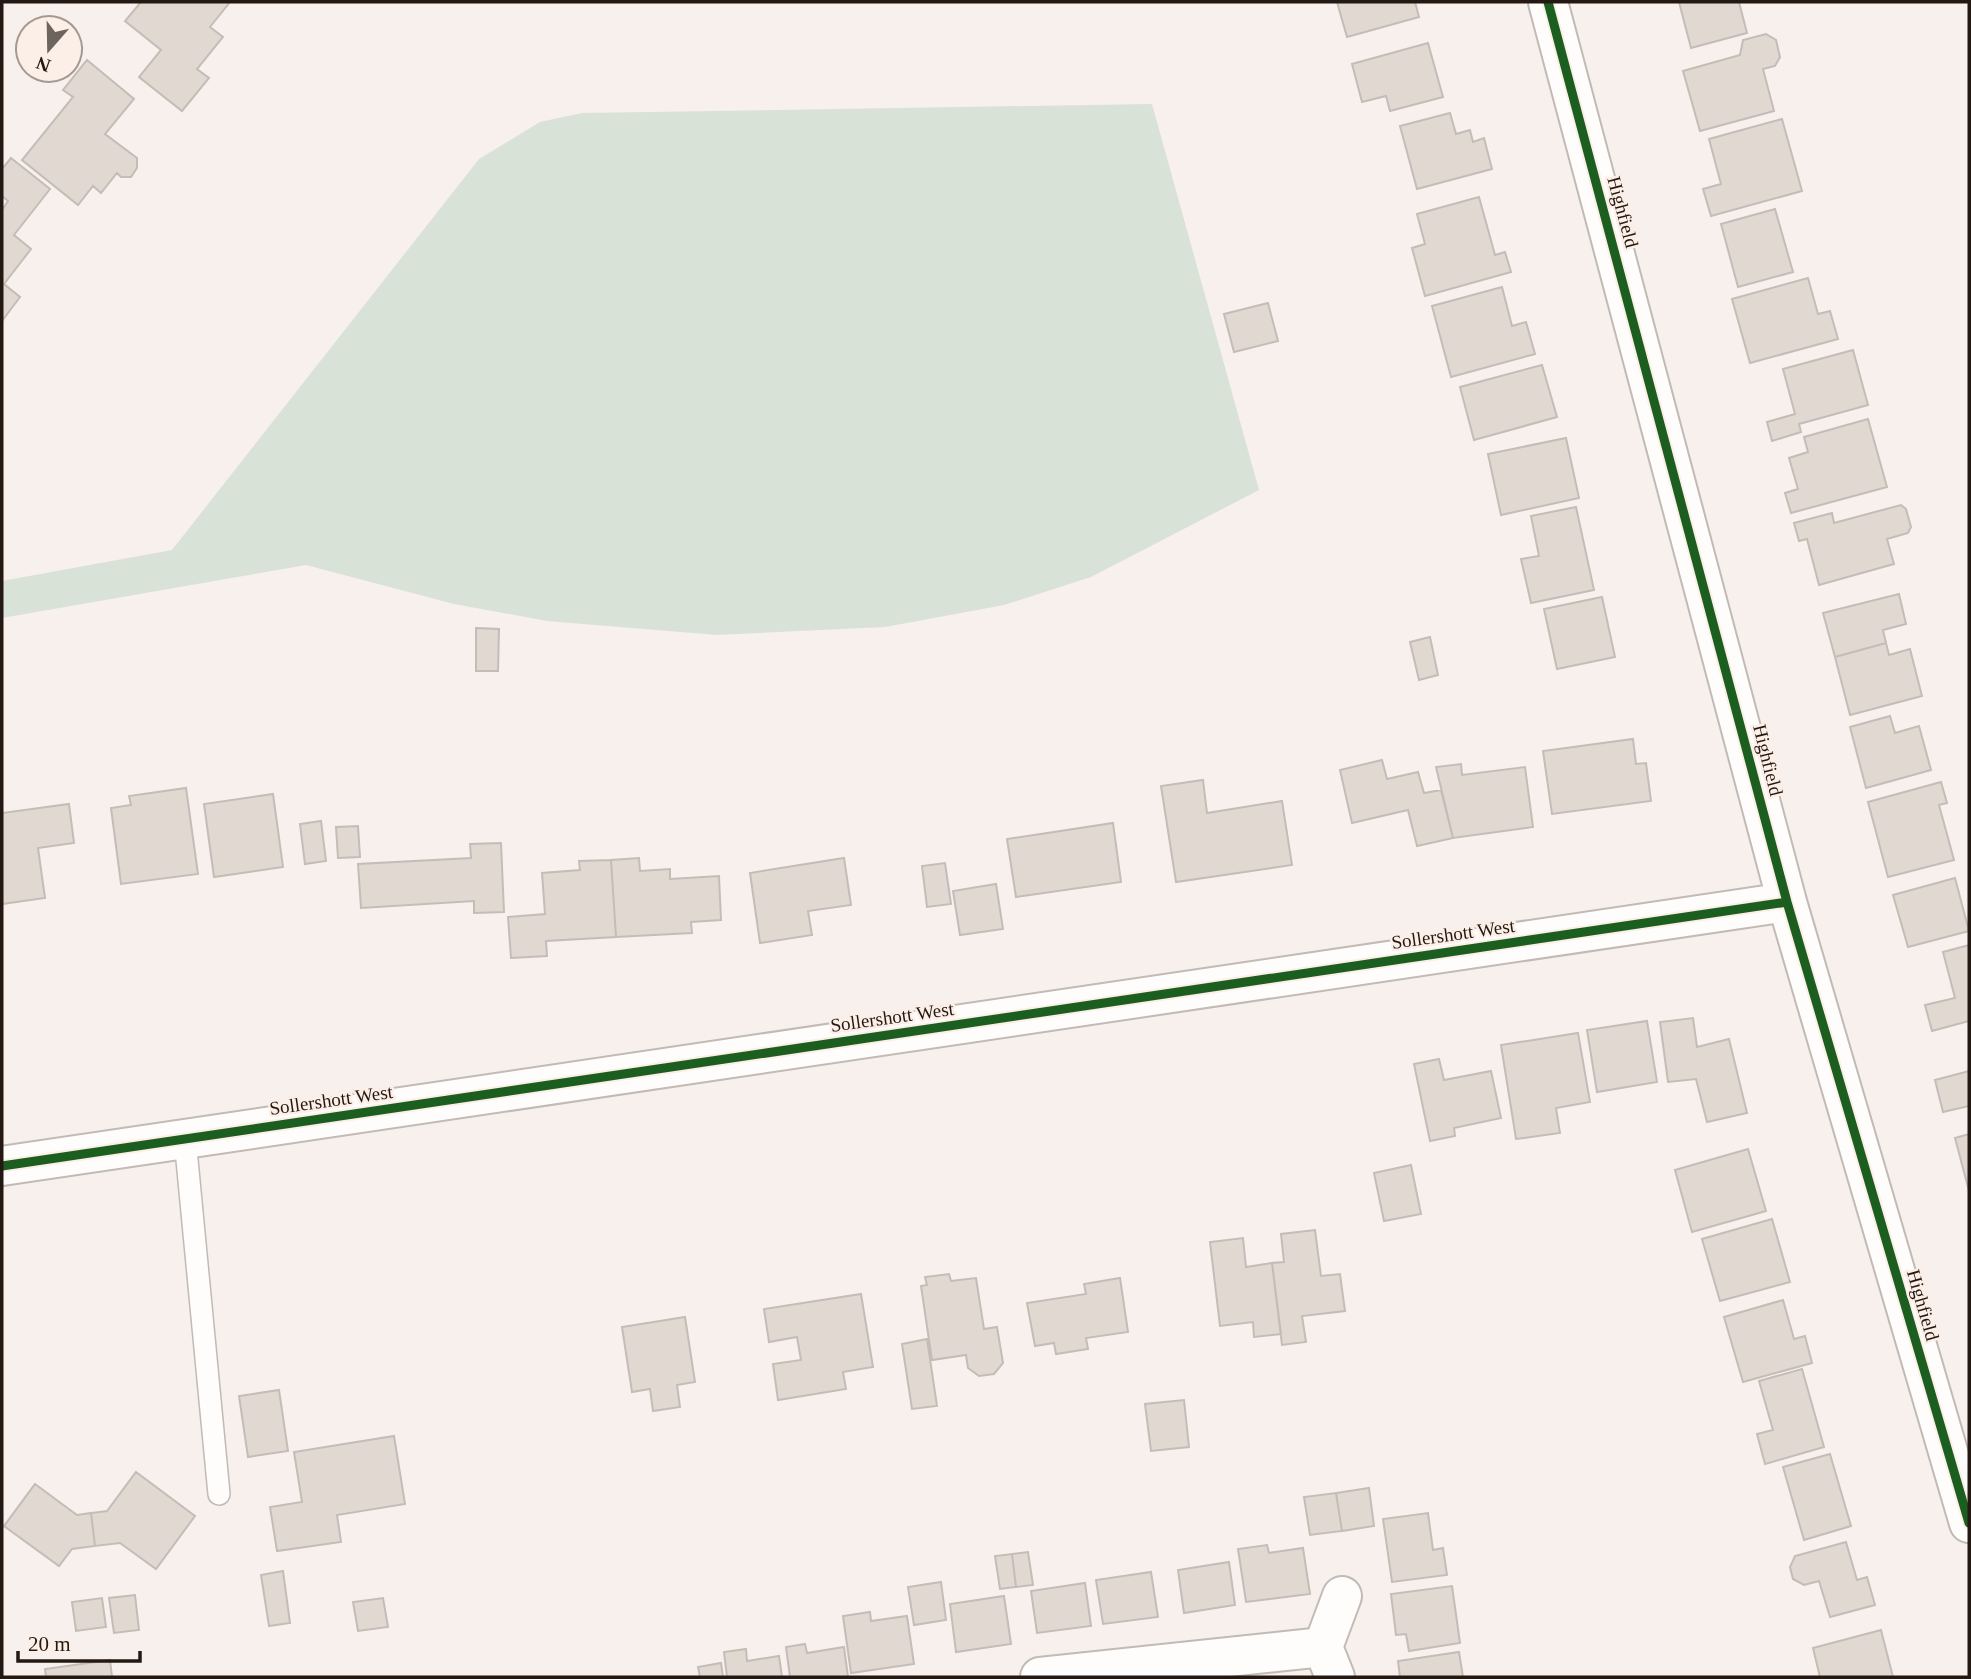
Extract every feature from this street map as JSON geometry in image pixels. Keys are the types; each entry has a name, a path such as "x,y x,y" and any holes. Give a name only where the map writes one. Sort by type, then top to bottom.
{"street":[{"name":"Highfield","path":"1548,2 1787,902 1969,1523"},
{"name":"Sollershott West","path":"2,1166 1787,902"},
{"path":"1040,1677 1329,1662 1342,1596"}],"lane":[{"path":"185,1139 219,1494"}],"shaded area":[{"path":"1152,104 1259,490 1091,577 1004,605 885,627 717,635 547,621 454,604 306,565 2,618 2,581 172,550 479,159 540,122 582,113"}],"building":[{"path":"141,2 230,2 210,27 223,37 197,69 209,78 182,111 139,77 161,50 125,21"},
{"path":"1337,2 1415,2 1419,17 1347,37"},
{"path":"1679,2 1739,2 1747,33 1691,48"},
{"path":"1766,34 1776,40 1780,57 1775,66 1763,69 1774,111 1700,131 1683,71 1740,55 1743,40"},
{"path":"1428,43 1443,97 1390,111 1386,96 1362,102 1352,64"},
{"path":"87,60 134,99 105,134 137,158 137,168 131,177 121,177 117,173 101,193 93,186 78,205 22,160 73,97 63,90 68,84 84,84 84,64"},
{"path":"1450,113 1456,134 1470,130 1473,142 1484,138 1492,169 1417,189 1400,126"},
{"path":"1782,119 1802,191 1711,216 1703,189 1721,184 1709,139"},
{"path":"11,158 50,189 14,235 31,249 4,284 20,297 2,321 2,210 8,201 2,196 2,169"},
{"path":"1479,197 1495,255 1505,252 1511,272 1425,296 1412,248 1425,244 1417,214"},
{"path":"1775,209 1793,272 1738,287 1721,224"},
{"path":"1808,278 1818,314 1830,311 1838,339 1750,363 1732,299"},
{"path":"1502,287 1512,326 1526,322 1535,354 1451,377 1432,306"},
{"path":"1268,303 1278,341 1234,352 1224,314"},
{"path":"1853,350 1868,405 1799,424 1801,432 1772,441 1767,422 1795,414 1783,369"},
{"path":"1542,365 1557,417 1474,440 1460,387"},
{"path":"1868,419 1887,487 1791,513 1785,493 1798,489 1789,458 1808,452 1804,437"},
{"path":"1566,438 1579,498 1501,515 1488,454"},
{"path":"1901,505 1906,509 1911,527 1908,533 1887,539 1894,564 1819,585 1807,539 1799,541 1794,523 1832,513 1834,523"},
{"path":"1576,507 1594,590 1531,603 1521,559 1539,556 1531,516"},
{"path":"1899,594 1906,624 1883,630 1886,643 1835,657 1823,613"},
{"path":"1602,597 1615,657 1557,669 1544,609"},
{"path":"476,628 499,629 498,671 476,671"},
{"path":"1430,637 1438,675 1419,680 1410,642"},
{"path":"1886,643 1889,655 1910,649 1922,696 1850,715 1835,657"},
{"path":"1890,716 1895,733 1919,726 1931,770 1866,788 1850,727"},
{"path":"1633,739 1636,764 1646,763 1651,801 1552,814 1543,751"},
{"path":"1382,760 1387,779 1418,772 1424,793 1441,790 1453,838 1417,846 1408,810 1352,823 1340,770"},
{"path":"1461,764 1462,775 1525,767 1533,827 1453,838 1436,767"},
{"path":"1203,780 1207,813 1282,801 1292,865 1176,882 1161,786"},
{"path":"1941,782 1947,803 1939,805 1954,860 1888,877 1868,802"},
{"path":"186,788 198,874 121,884 111,808 131,805 129,796"},
{"path":"273,794 283,867 214,877 204,804"},
{"path":"69,804 74,843 38,848 45,898 2,904 2,813"},
{"path":"321,821 326,861 305,864 300,824"},
{"path":"1113,823 1121,882 1016,897 1007,839"},
{"path":"358,826 360,857 338,858 336,827"},
{"path":"501,843 504,912 474,913 474,901 361,908 358,864 471,858 470,844"},
{"path":"639,858 640,871 670,869 670,879 719,876 721,920 691,922 692,933 616,937 611,860"},
{"path":"844,858 851,905 808,911 812,935 760,943 750,873"},
{"path":"611,860 616,937 546,941 547,956 511,958 508,917 545,914 542,873 580,870 579,861"},
{"path":"945,863 951,904 927,907 922,866"},
{"path":"1955,878 1969,931 1908,947 1893,895"},
{"path":"996,884 1003,929 960,935 953,891"},
{"path":"1969,945 1969,1021 1932,1031 1925,1005 1955,998 1943,952"},
{"path":"1693,1018 1697,1047 1729,1039 1747,1113 1707,1122 1696,1079 1668,1082 1660,1022"},
{"path":"1647,1021 1657,1082 1597,1092 1587,1030"},
{"path":"1578,1033 1590,1102 1556,1108 1560,1133 1516,1139 1501,1045"},
{"path":"1439,1059 1444,1080 1491,1071 1501,1118 1454,1128 1455,1136 1430,1141 1414,1064"},
{"path":"1969,1071 1969,1106 1943,1112 1935,1080"},
{"path":"1969,1134 1969,1191 1955,1138"},
{"path":"1748,1149 1766,1211 1692,1232 1675,1170"},
{"path":"1411,1165 1421,1214 1384,1221 1374,1173"},
{"path":"1772,1219 1790,1282 1720,1301 1702,1239"},
{"path":"1315,1230 1321,1276 1340,1274 1345,1311 1302,1316 1306,1342 1282,1345 1272,1263 1284,1262 1281,1234"},
{"path":"1243,1238 1246,1267 1272,1263 1281,1334 1254,1337 1253,1322 1220,1326 1210,1242"},
{"path":"949,1274 951,1281 976,1278 984,1329 997,1327 1003,1363 994,1374 979,1376 968,1368 966,1355 932,1360 921,1286 927,1285 925,1277"},
{"path":"1120,1278 1128,1332 1086,1338 1088,1349 1056,1354 1054,1343 1035,1346 1027,1303 1086,1294 1084,1284"},
{"path":"861,1294 873,1367 843,1372 846,1389 778,1400 773,1364 801,1360 797,1337 769,1342 764,1309"},
{"path":"1783,1300 1794,1339 1805,1336 1812,1363 1743,1382 1724,1317"},
{"path":"685,1317 695,1382 677,1385 680,1407 653,1411 650,1389 632,1392 622,1327"},
{"path":"927,1339 937,1406 912,1409 902,1344"},
{"path":"1802,1369 1824,1447 1765,1464 1757,1434 1773,1430 1759,1381"},
{"path":"279,1390 288,1451 248,1457 239,1396"},
{"path":"1184,1400 1189,1447 1151,1451 1145,1404"},
{"path":"394,1436 405,1504 337,1515 341,1542 277,1551 270,1507 302,1502 294,1452"},
{"path":"1830,1454 1851,1526 1804,1540 1783,1467"},
{"path":"136,1472 195,1516 156,1569 120,1543 95,1546 91,1513 107,1511"},
{"path":"35,1484 77,1515 91,1513 95,1546 72,1549 59,1566 4,1526"},
{"path":"1369,1488 1374,1526 1342,1531 1336,1493"},
{"path":"1336,1493 1342,1531 1310,1535 1304,1497"},
{"path":"1428,1513 1433,1550 1443,1548 1447,1575 1392,1582 1383,1519"},
{"path":"1846,1542 1857,1580 1867,1577 1875,1605 1830,1617 1819,1581 1804,1585 1793,1579 1790,1567 1795,1556"},
{"path":"1267,1545 1269,1553 1303,1548 1310,1594 1246,1602 1238,1549"},
{"path":"1028,1552 1033,1585 1016,1587 1012,1554"},
{"path":"1012,1554 1016,1587 1000,1589 995,1556"},
{"path":"1229,1562 1235,1605 1184,1613 1178,1570"},
{"path":"283,1571 290,1623 269,1626 261,1575"},
{"path":"1151,1572 1158,1617 1103,1624 1096,1580"},
{"path":"941,1582 946,1620 914,1625 908,1587"},
{"path":"1085,1583 1091,1626 1037,1633 1031,1591"},
{"path":"1452,1586 1460,1643 1409,1651 1406,1634 1396,1635 1391,1594"},
{"path":"135,1595 139,1630 114,1633 109,1598"},
{"path":"1004,1596 1011,1644 956,1652 950,1604"},
{"path":"102,1598 106,1627 76,1631 72,1602"},
{"path":"383,1598 388,1627 358,1631 353,1602"},
{"path":"870,1612 871,1621 907,1616 914,1664 851,1673 843,1616"},
{"path":"1881,1630 1893,1677 1820,1677 1813,1648"},
{"path":"805,1644 807,1653 844,1647 848,1677 790,1677 786,1647"},
{"path":"746,1649 747,1661 779,1656 782,1677 727,1677 724,1652"},
{"path":"1459,1652 1463,1677 1400,1677 1398,1661"},
{"path":"110,1660 112,1677 46,1677 45,1669"},
{"path":"721,1663 723,1677 700,1677 698,1667"}],"cycle path":[{"path":"1548,2 1787,902 1969,1523"},
{"path":"2,1166 1787,902"}]}
